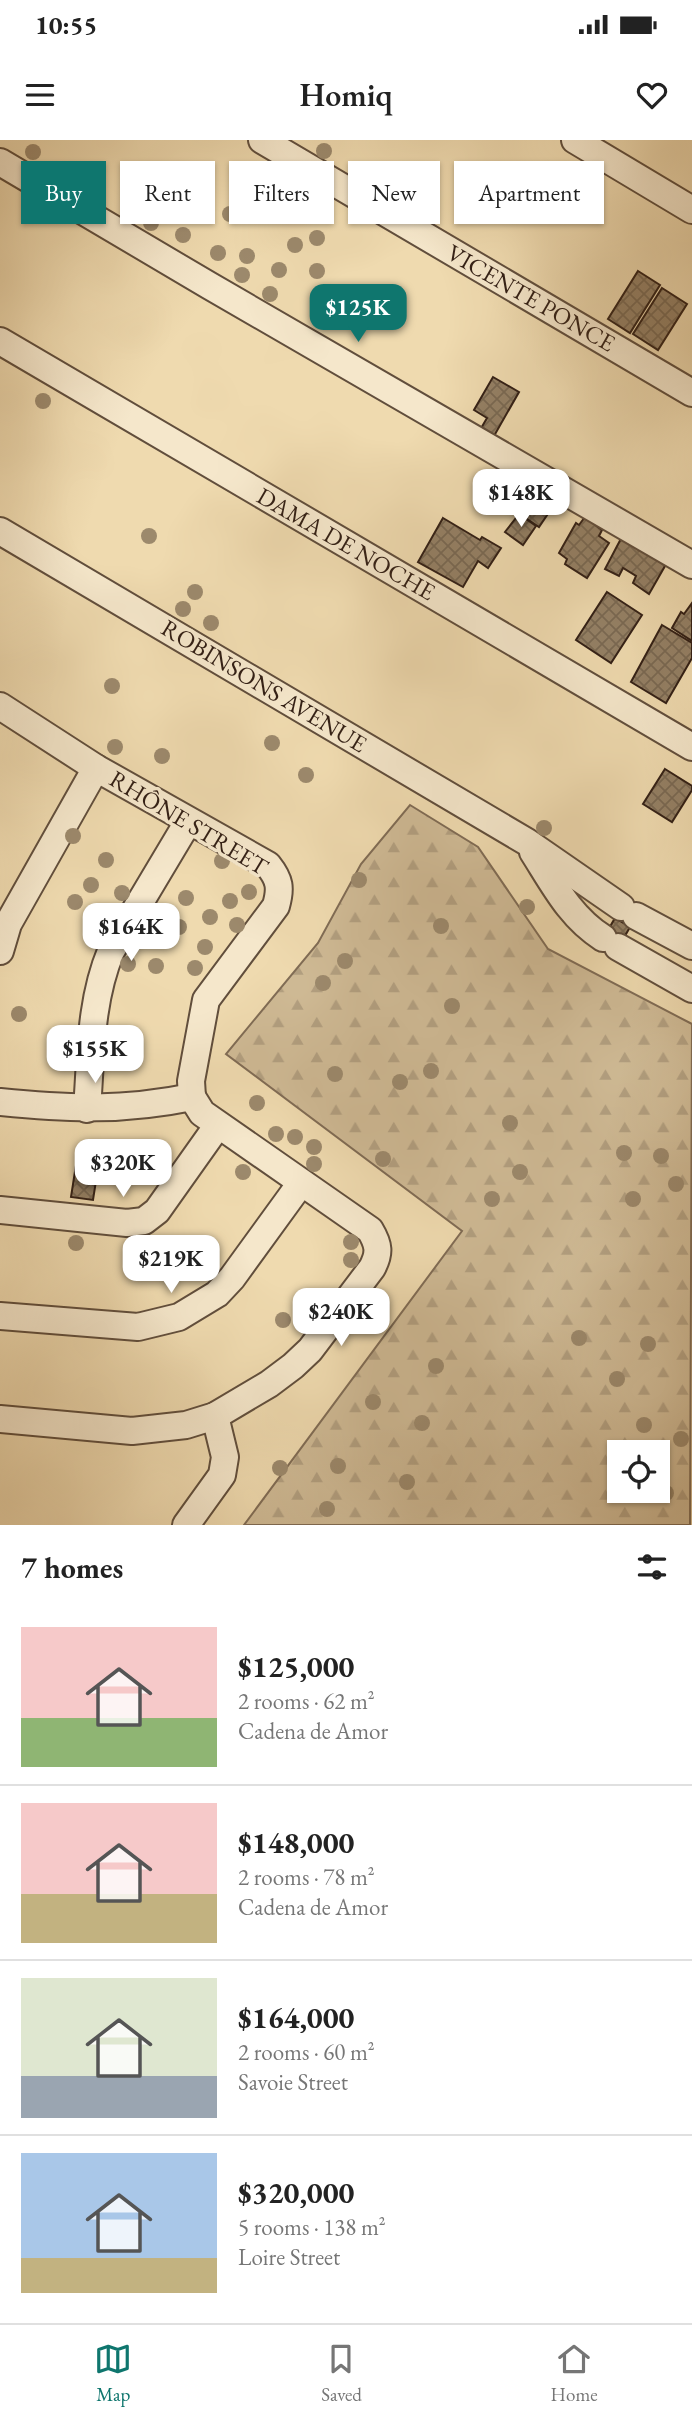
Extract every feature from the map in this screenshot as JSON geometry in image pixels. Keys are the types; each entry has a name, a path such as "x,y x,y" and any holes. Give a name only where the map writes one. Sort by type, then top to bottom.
{"street":[{"name":"VICENTE PONCE","path":"261,140 692,393"},
{"path":"575,140 692,210"},
{"path":"0,162 692,565"},
{"name":"DAMA DE NOCHE","path":"0,341 692,747"},
{"name":"ROBINSONS AVENUE","path":"0,531 527,842 629,911 692,946"},
{"name":"RHÔNE STREET","path":"3,716 268,865 279,879 276,905 206,1000 191,1081 192,1097"},
{"path":"0,951 8,924 96,768"},
{"path":"87,1109 95,1006 102,971 111,951 188,822"},
{"name":"ROBINSONS AVENUE","path":"527,842 567,907 586,927 692,989"},
{"path":"0,1102 87,1109 153,1105 192,1097 202,1113 370,1230 378,1242 378,1256 372,1268 310,1350 269,1384 215,1416 186,1425 132,1431 0,1419"},
{"path":"0,1210 127,1223 144,1221 157,1211 218,1125"},
{"path":"0,1316 138,1327 179,1317 217,1294 232,1278 301,1183"},
{"path":"186,1525 222,1475 225,1457 215,1416"}],"green space":[{"path":"410,805 478,847 548,949 692,1024 690,1525 244,1525 462,1231 226,1054 318,943 361,864"}],"building":[{"path":"638,271 660,285 630,333 608,319"},
{"path":"662,288 687,304 658,350 633,334"},
{"path":"493,377 519,392 494,436 480,430 487,418 474,410"},
{"path":"542,484 560,496 539,527 512,509 524,491 534,497"},
{"path":"519,514 536,526 523,545 505,532"},
{"path":"585,517 602,530 599,536 609,543 587,578 565,564 567,559 559,553 576,523 579,525"},
{"path":"443,518 480,540 482,537 501,548 488,568 478,561 463,587 418,562"},
{"path":"625,531 669,559 649,594 633,583 636,576 623,568 619,576 605,569"},
{"path":"607,592 642,615 611,663 576,640"},
{"path":"692,603 692,641 672,628 681,612 684,614"},
{"path":"662,625 692,643 692,658 666,703 631,682"},
{"path":"665,769 692,786 672,822 643,804"},
{"path":"615,918 630,927 622,941 607,932"},
{"path":"76,1165 98,1168 93,1200 71,1197"}]}
